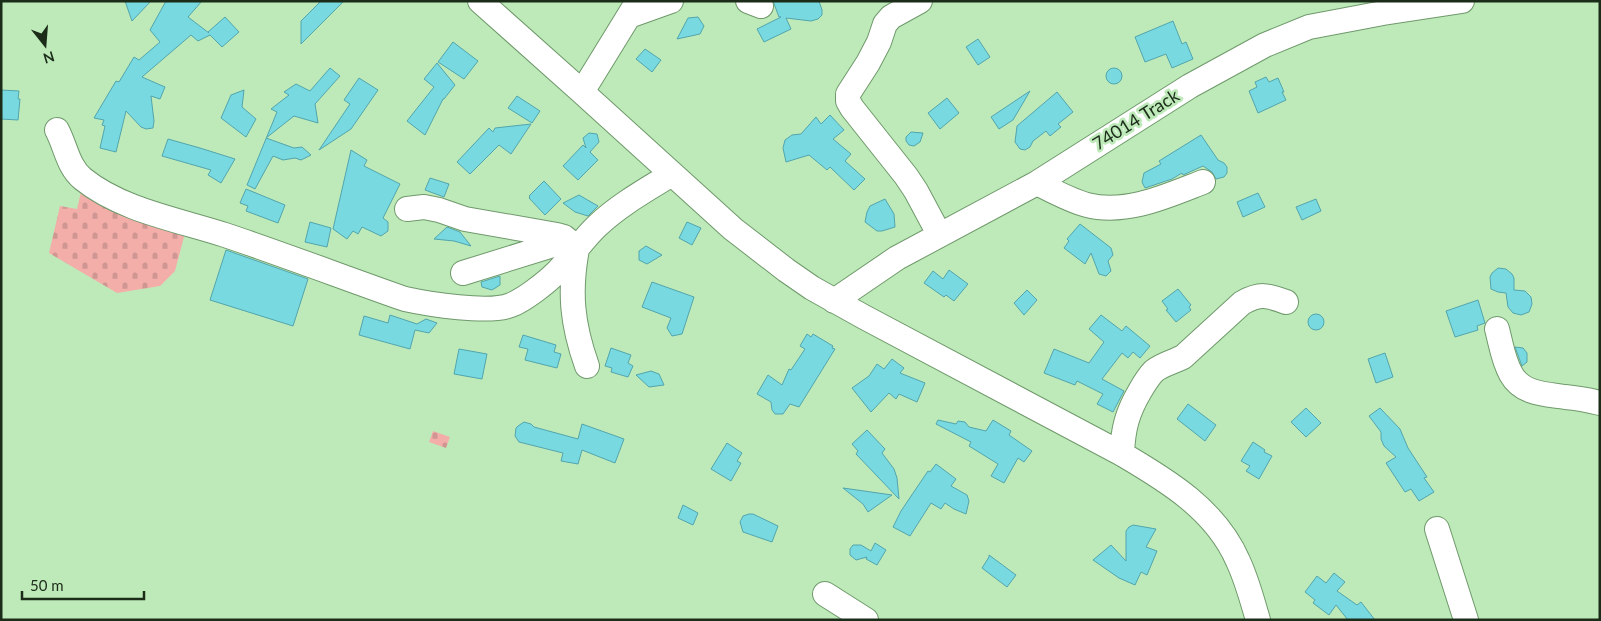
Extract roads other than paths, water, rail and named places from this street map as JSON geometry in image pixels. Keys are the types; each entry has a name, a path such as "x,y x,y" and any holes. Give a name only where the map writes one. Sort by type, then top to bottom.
{"street":[{"path":"480,1 733,229 812,288 1122,454 1179,490 1214,523 1238,560 1249,588 1258,620"},
{"path":"582,92 633,9 672,1"},
{"path":"920,1 891,17 885,24 879,42 868,63 848,94 848,101 906,176 940,234"},
{"name":"74014 Track","path":"834,301 897,258 1037,183 1190,86 1266,45 1309,27 1399,6 1462,1"},
{"path":"57,130 75,172 94,187 134,207 226,235 339,276 413,300 428,304 472,308 509,306 524,299 557,272 576,244 596,226 616,210 672,174"},
{"path":"1037,183 1070,199 1088,205 1121,208 1168,196 1203,182"},
{"path":"407,209 424,207 439,210 465,219 557,235 576,244"},
{"path":"463,273 576,244"},
{"path":"576,244 573,272 573,303 576,326 587,366"},
{"path":"1122,454 1126,418 1134,400 1153,372 1182,357 1247,300 1263,295 1286,302"},
{"path":"1497,329 1511,374 1524,388 1544,395 1570,397 1600,403"},
{"path":"1437,529 1466,620"},
{"path":"825,594 866,620"}]}
